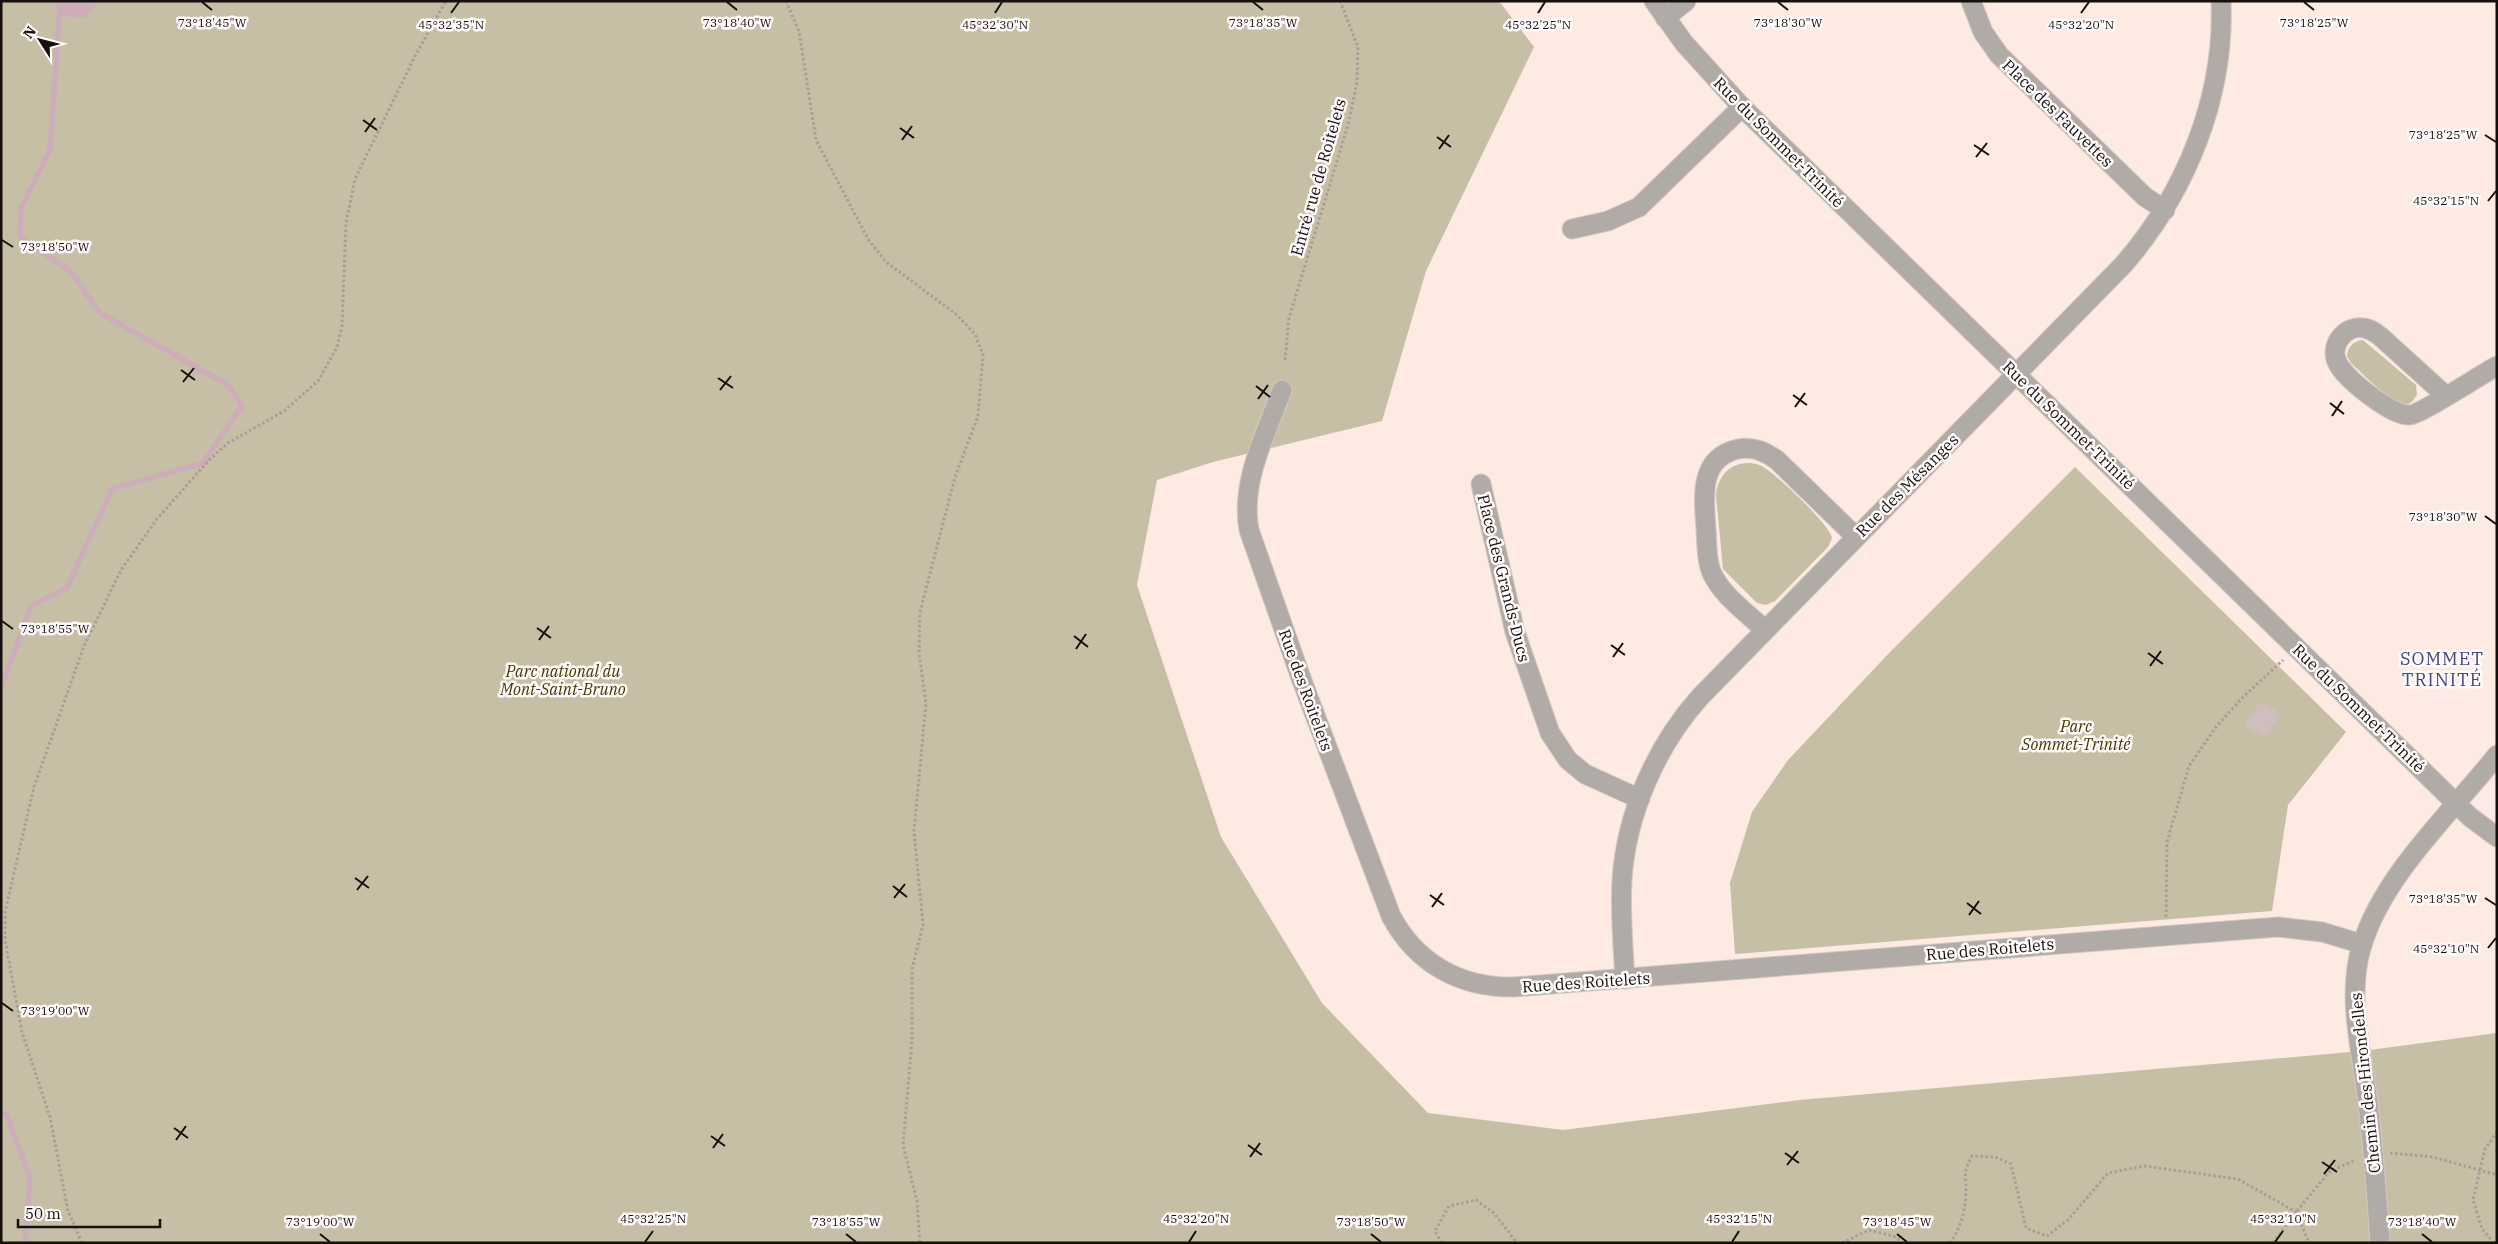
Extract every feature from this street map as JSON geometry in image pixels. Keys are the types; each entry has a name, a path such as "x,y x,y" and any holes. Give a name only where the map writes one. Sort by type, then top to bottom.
{"street":[{"name":"Rue du Sommet-Trinité","path":"1654,1 1665,18 1702,64 1742,107 2456,804 2478,825 2497,837"},
{"path":"1665,18 1686,1"},
{"name":"Place des Fauvettes","path":"1970,1 1983,32 1999,55 2145,197 2165,210"},
{"name":"Rue des Mésanges","path":"1625,979 1622,879 1626,850 1640,799 1669,738 1683,717 1765,630 2124,264 2165,210 2186,171 2210,100 2220,56 2221,1"},
{"path":"1572,229 1608,221 1639,207 1742,107"},
{"path":"2445,396 2381,337 2370,330 2355,328 2346,332 2339,339 2335,354 2340,368 2393,412 2411,415 2445,396 2497,366"},
{"name":"Rue des Roitelets","path":"1282,390 1250,476 1247,514 1250,530 1301,678 1382,895 1396,926 1410,945 1427,961 1446,973 1479,985 1514,987 2166,935 2293,927 2322,932 2362,944"},
{"path":"1765,630 1718,584 1711,571 1707,553 1704,488 1707,474 1715,463 1725,454 1738,449 1752,449 1765,452 1777,460 1856,536"},
{"name":"Place des Grands-Ducs","path":"1481,484 1515,632 1550,733 1565,756 1585,774 1640,799"},
{"name":"Chemin des Hirondelles","path":"2380,1243 2369,1113 2356,1004 2357,969 2362,944 2383,900 2401,872 2497,755"}],"path":[{"path":"82,1243 68,1211 50,1117 22,1032 5,940 5,912 34,787 84,646 120,570 157,519 209,460 228,443 284,411 318,381 336,347 342,326 346,223 356,180 416,54 446,1"},
{"path":"786,1 799,31 816,140 868,239 886,262 957,315 975,334 983,355 978,416 955,477 920,612 919,653 926,703 914,831 923,926 912,969 912,1041 903,1145 917,1201 920,1243"},
{"name":"Entré rue de Roitelets","path":"1285,360 1289,318 1348,125 1357,82 1358,46 1340,1"},
{"path":"2166,935 2167,842 2189,766 2216,728 2243,698 2296,647"},
{"path":"2494,1243 2482,1229 2473,1200 2485,1149 2497,1132"},
{"name":"Chemin des Hirondelles","path":"2388,1151 2389,1160"},
{"path":"1950,1243 1959,1230 1966,1191 1964,1169 1972,1156 1995,1157 2011,1164 2026,1228 2047,1236 2068,1220 2108,1173 2144,1166 2238,1179 2296,1212 2309,1243"},
{"path":"1442,1243 1434,1231 1449,1206 1476,1200 1494,1213 1517,1243"},
{"path":"2273,1243 2296,1212"},
{"path":"1842,1243 1869,1230 1897,1237 1900,1243"}],"green space":[{"name":"Parc national du Mont-Saint-Bruno","path":"1,1 1499,1 1534,47 1426,271 1382,421 1213,462 1157,480 1137,585 1221,837 1322,1003 1428,1113 1563,1130 1800,1100 2362,1051 2497,1033 2497,1243 1,1243"},
{"path":"2363,340 2416,385 2417,395 2410,403 2407,405 2399,404 2392,400 2351,363 2347,356 2350,347 2354,343"},
{"path":"1751,463 1765,468 1792,491 1823,523 1832,538 1828,547 1775,601 1766,605 1757,603 1723,569 1716,495 1717,488 1723,476 1732,467"},
{"name":"Parc Sommet-Trinité","path":"2075,467 2346,732 2288,805 2272,911 1735,954 1730,883 1752,812 1788,760 1892,650"}],"shaded area":[{"path":"55,1 99,1 85,18 59,16"}],"building":[{"path":"2260,702 2281,713 2266,737 2244,726"}],"waterway":[{"path":"1,687 32,605 67,588 112,489 203,463 242,406 228,385 100,313 71,272 20,236 21,208 50,150 59,16"},
{"path":"1,1113 7,1115 30,1178 25,1243"}],"district":[{"name":"SOMMET TRINITÉ","path":"2442,670"}]}
